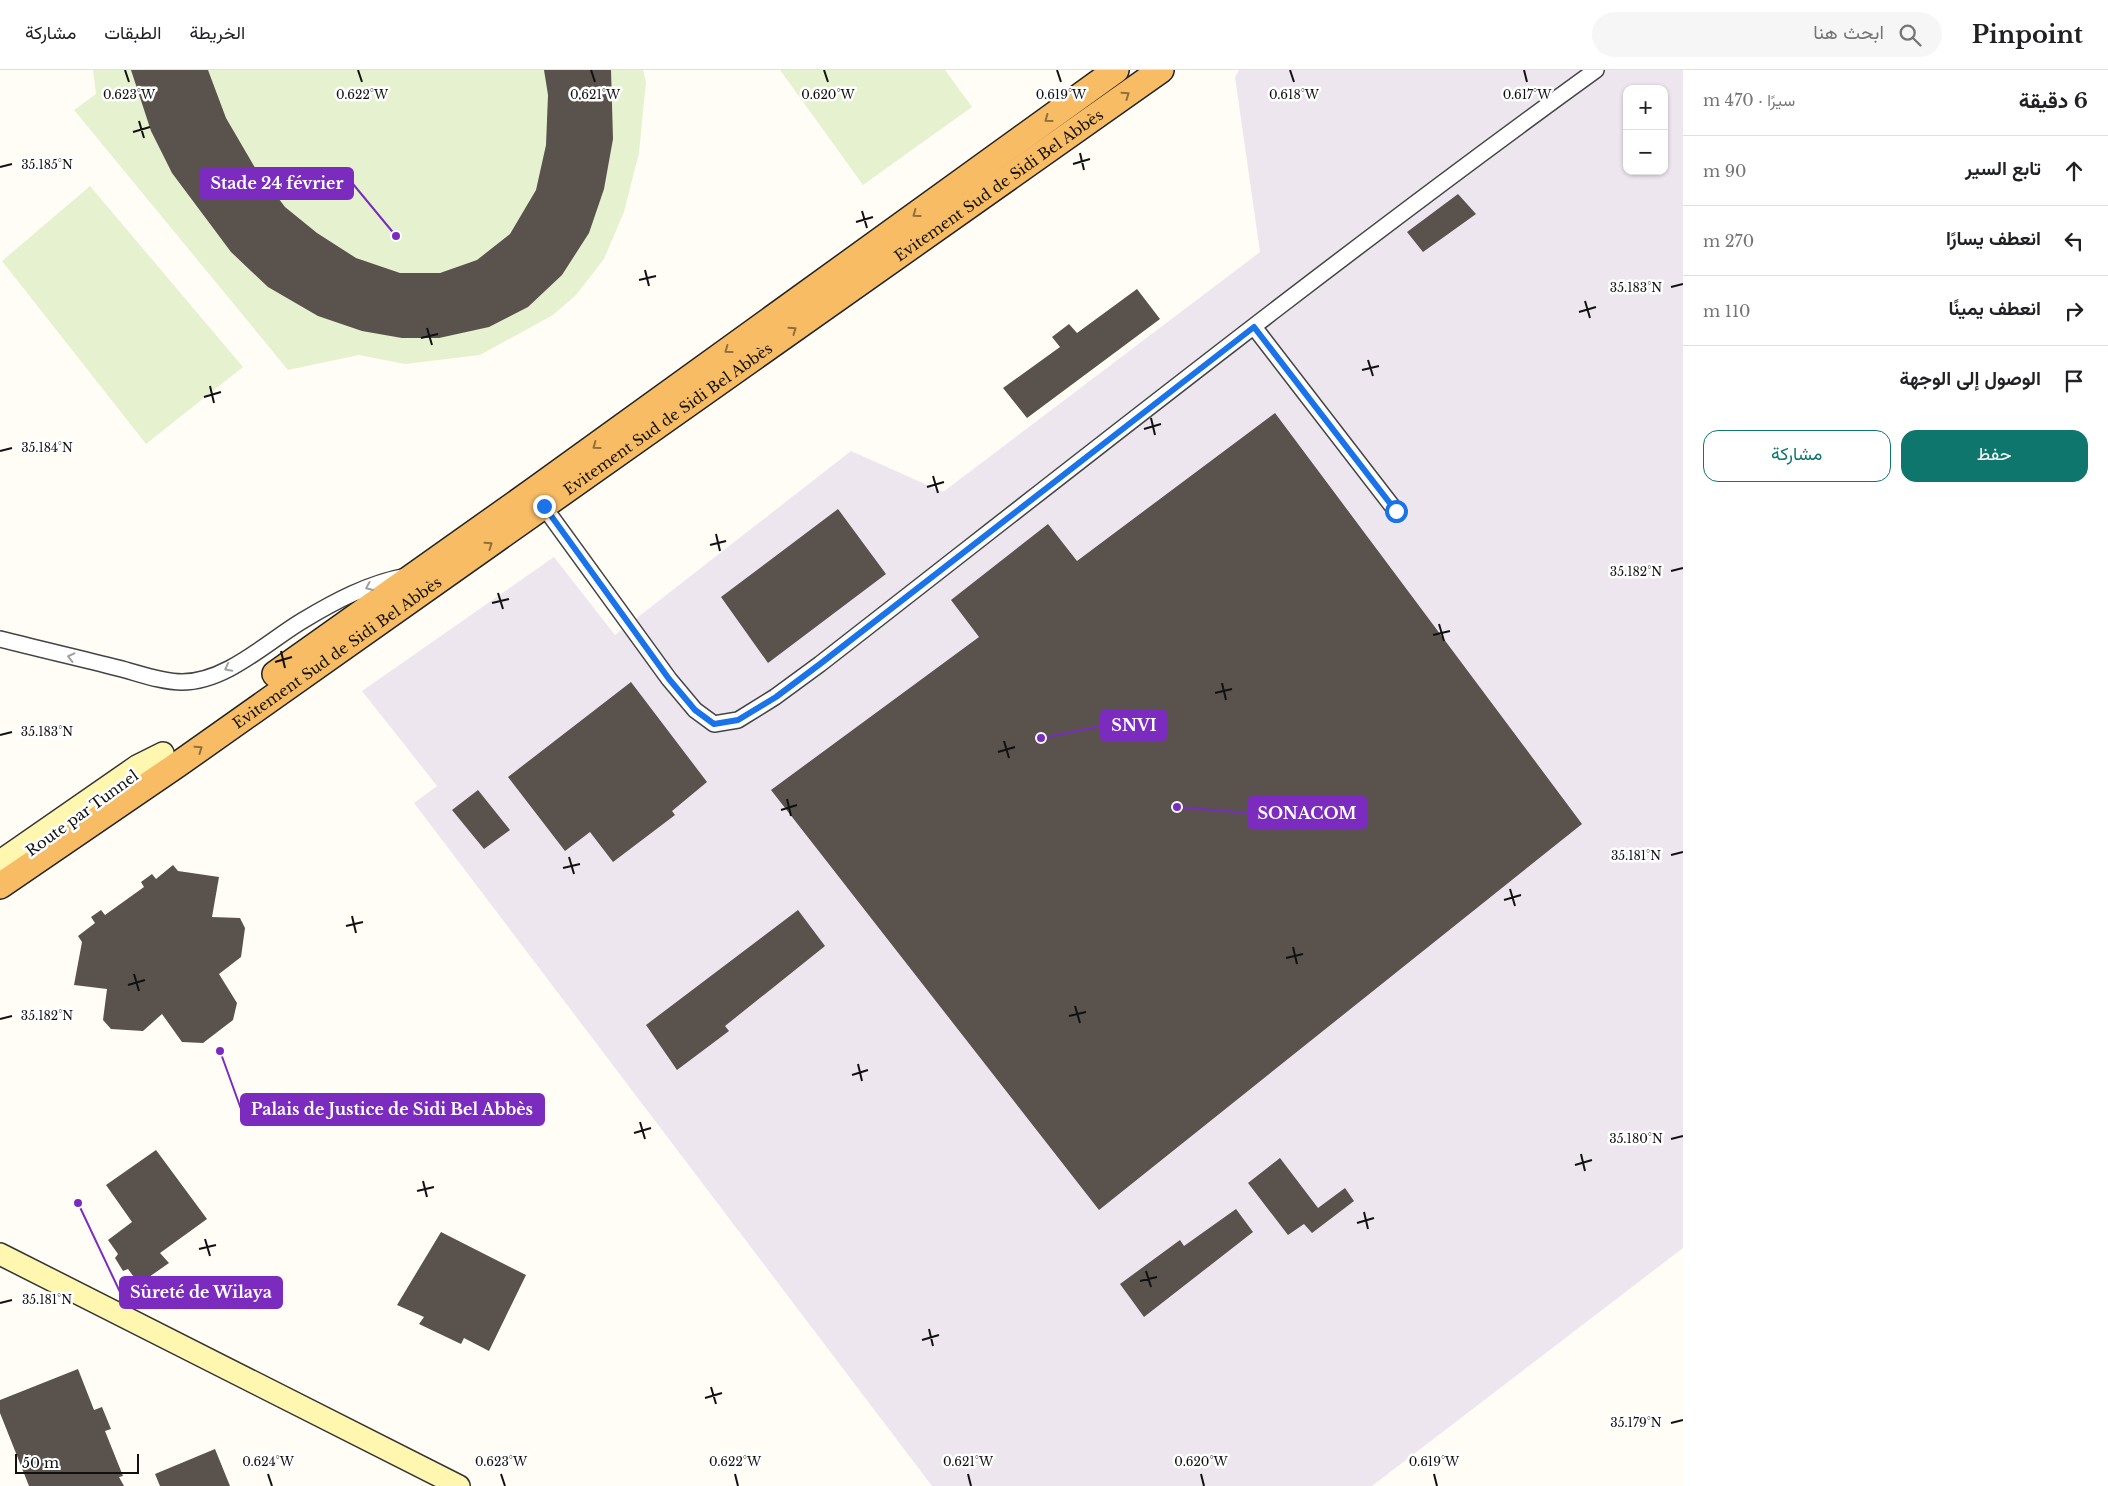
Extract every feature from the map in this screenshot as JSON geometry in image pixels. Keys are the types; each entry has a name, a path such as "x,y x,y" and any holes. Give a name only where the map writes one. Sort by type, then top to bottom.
{"highway":[{"name":"Evitement Sud de Sidi Bel Abbès","path":"538,499 1116,70"},
{"name":"Evitement Sud de Sidi Bel Abbès","path":"0,886 170,759 437,568 1161,70"},
{"name":"Route par Tunnel","path":"0,873 170,759"}],"main road":[{"path":"0,861 137,766 170,759"},
{"path":"0,898 148,792 170,759"},
{"path":"0,1254 459,1486"}],"street":[{"path":"538,499 669,679 695,710 714,724 738,720 776,697 820,664 1254,327 1478,156 1596,70"},
{"path":"1254,327 1396,511"},
{"path":"0,639 149,676 182,682 206,678 228,669 303,620 349,595 384,580 437,568"}],"shaded area":[{"path":"1239,70 1683,70 1683,1248 1372,1486 932,1486 414,803 437,786 362,691 554,557 615,635 851,451 943,492 1260,252 1235,77"}],"green space":[{"path":"93,70 643,70 646,82 639,153 624,212 604,259 576,295 553,315 480,355 405,364 359,355 288,370 74,110 96,94"},
{"path":"780,70 945,70 972,107 863,185"},
{"path":"90,186 243,367 146,444 2,261"}],"building":[{"path":"131,70 208,70 226,118 254,166 285,207 317,233 356,258 400,273 440,273 477,260 510,234 536,190 546,145 548,95 544,70 611,70 613,139 604,189 589,233 562,275 528,307 489,327 439,338 402,338 362,331 318,316 268,287 231,252 172,173 151,131"},
{"path":"1458,194 1476,214 1423,252 1407,232"},
{"path":"1137,289 1160,319 1027,418 1003,388 1060,347 1052,337 1069,324 1077,333"},
{"path":"1275,413 1582,824 1099,1210 771,790 979,637 951,600 1048,524 1077,561"},
{"path":"838,509 886,574 768,663 721,597"},
{"path":"631,682 707,782 672,811 675,815 613,862 590,832 565,851 508,777"},
{"path":"478,790 510,830 484,849 452,810"},
{"path":"173,865 178,871 219,877 212,917 240,918 245,928 241,957 219,974 237,1003 233,1020 203,1043 182,1042 162,1014 143,1031 111,1029 103,1020 107,989 74,985 82,942 78,936 95,923 91,917 101,910 105,915 144,887 141,882 152,874 156,879"},
{"path":"798,910 825,946 725,1026 729,1031 677,1070 646,1025"},
{"path":"156,1150 207,1219 160,1253 169,1263 139,1284 128,1269 123,1271 115,1258 118,1254 108,1240 132,1222 106,1185"},
{"path":"1280,1158 1318,1208 1345,1188 1354,1201 1312,1233 1304,1224 1288,1235 1248,1183"},
{"path":"1236,1209 1253,1232 1144,1317 1120,1284 1180,1240 1184,1246"},
{"path":"441,1232 526,1275 489,1351 464,1338 461,1344 419,1324 424,1317 397,1305"},
{"path":"78,1369 94,1410 102,1407 111,1429 105,1431 123,1476 119,1477 124,1486 29,1486 0,1413 0,1400"},
{"path":"215,1449 230,1486 160,1486 155,1474"}],"place":[{"name":"Stade 24 février","path":"396,236"},
{"name":"SNVI","path":"1041,738"},
{"name":"SONACOM","path":"1177,807"},
{"name":"Palais de Justice de Sidi Bel Abbès","path":"220,1051"},
{"name":"Sûreté de Wilaya","path":"78,1203"}],"route":[{"path":"544,506 669,679 695,710 714,724 738,720 776,697 1254,327 1396,511"}]}
